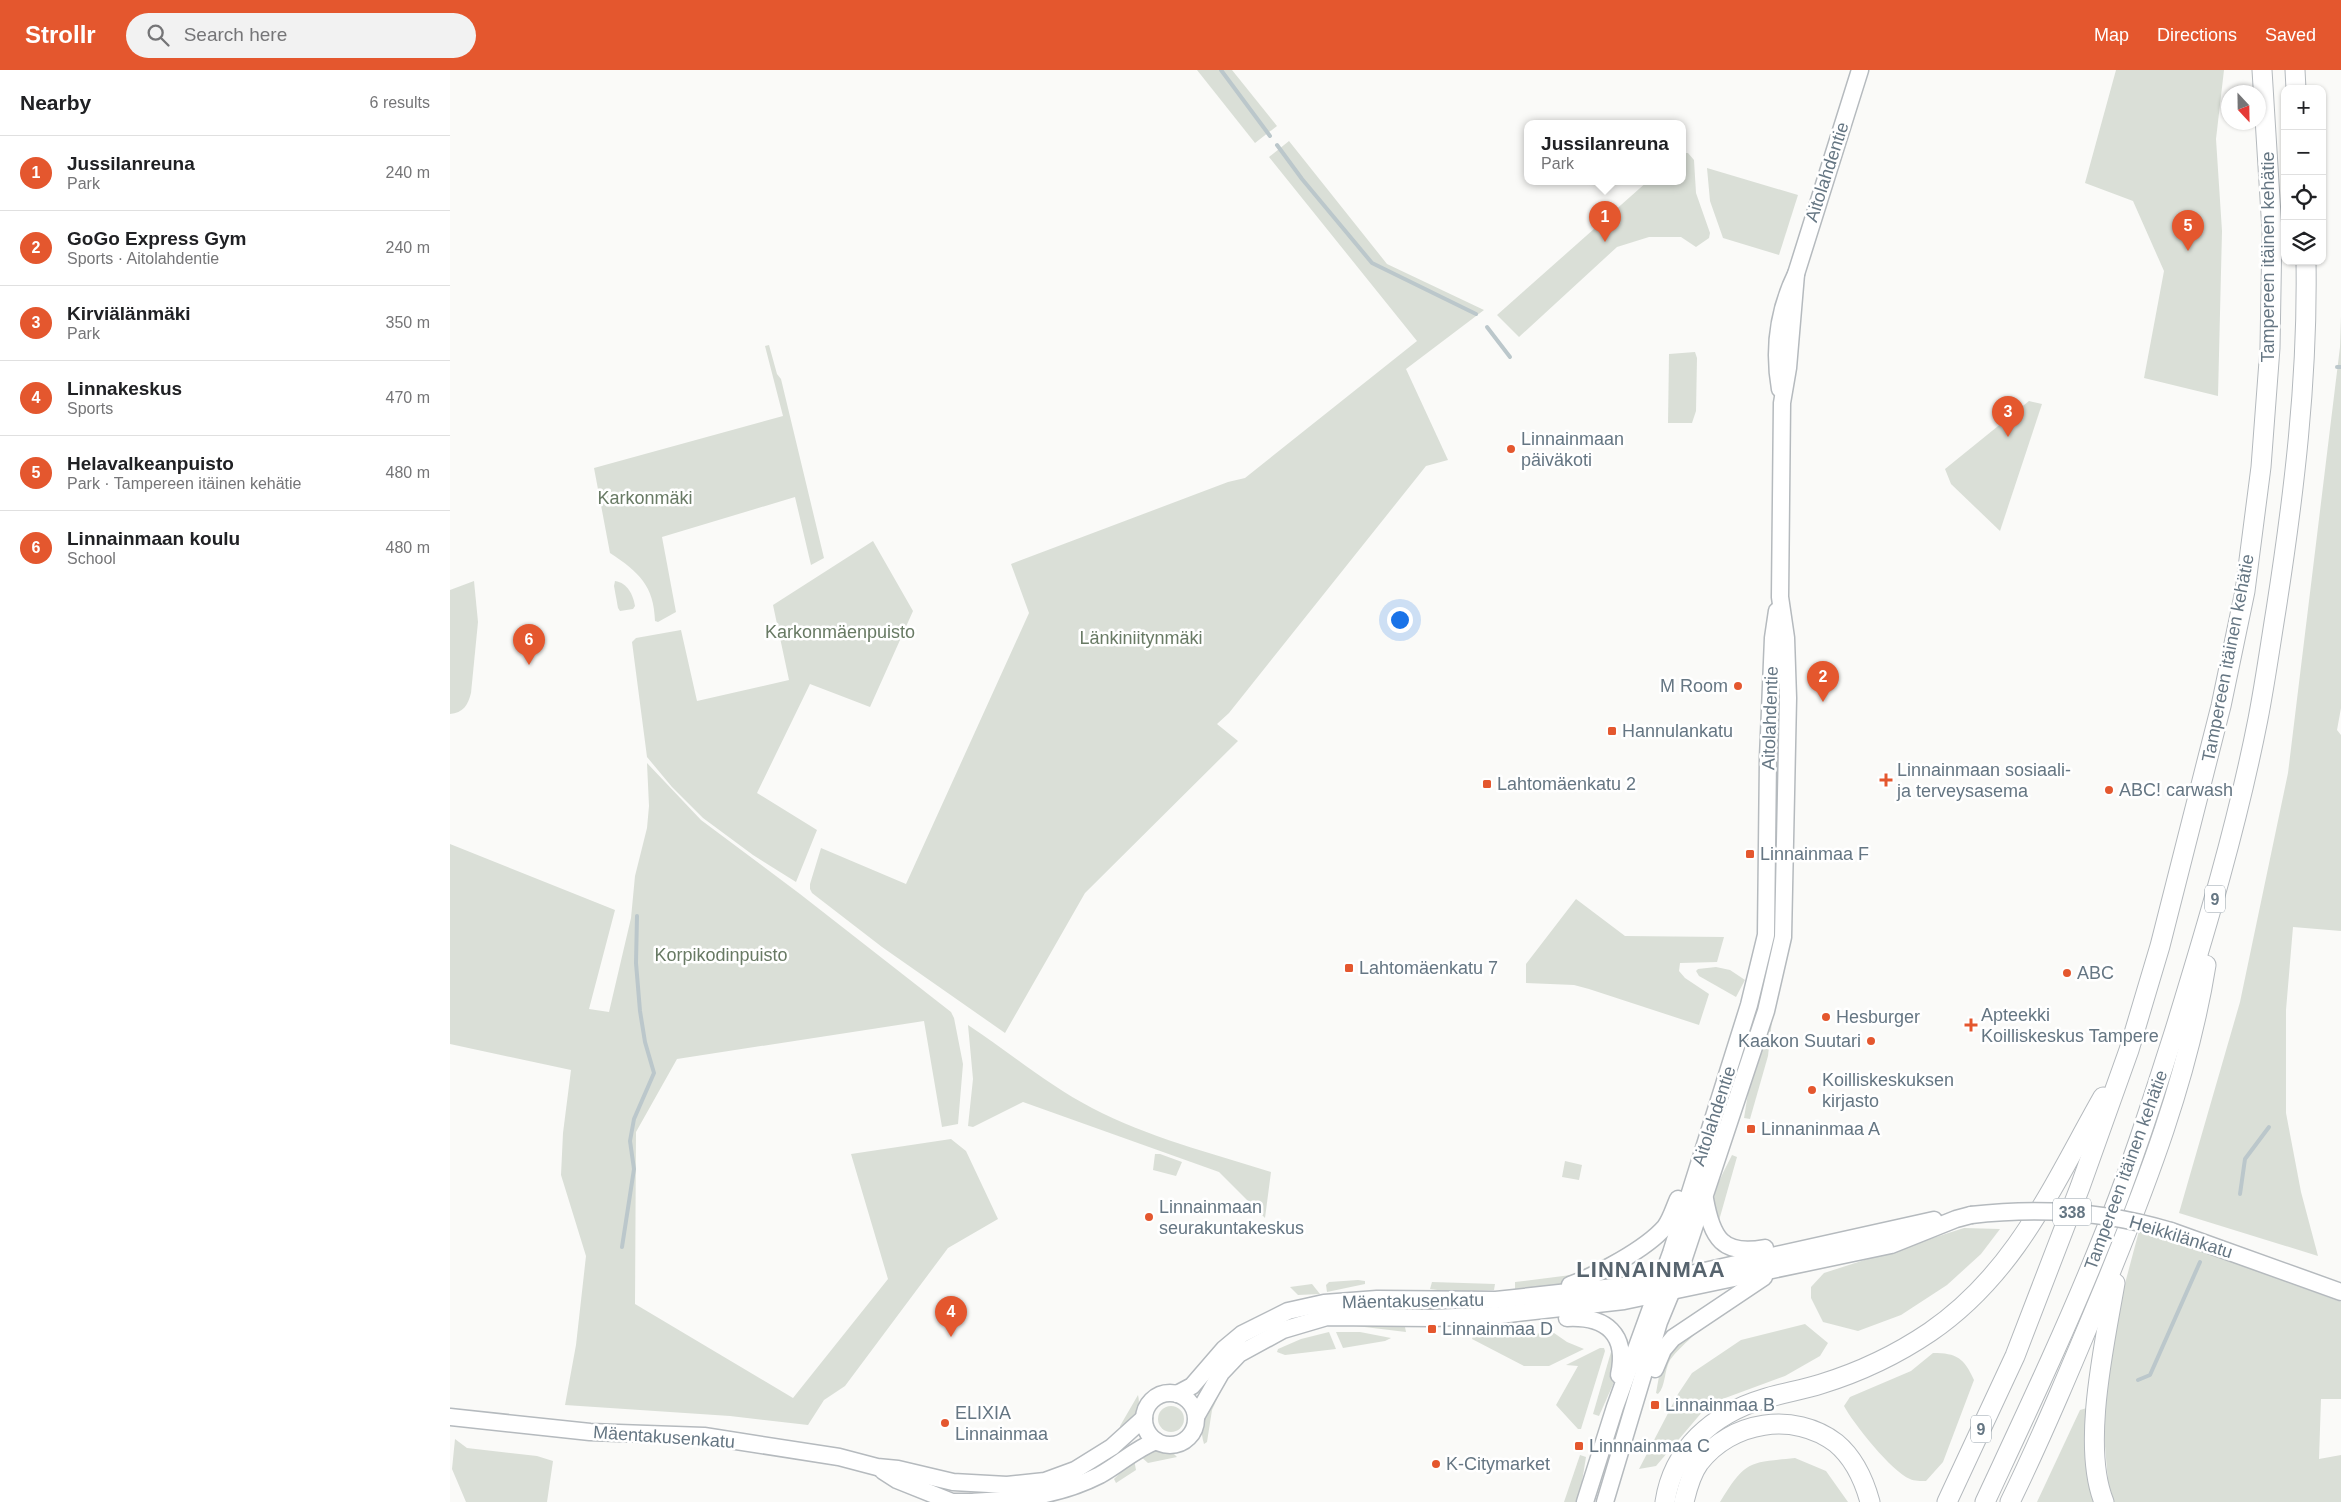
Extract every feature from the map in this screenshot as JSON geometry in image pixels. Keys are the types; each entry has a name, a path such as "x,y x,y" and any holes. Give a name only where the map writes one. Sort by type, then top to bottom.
{"highway":[{"name":"Tampereen itäinen kehätie","path":"1947,1502 2015,1356 2080,1188 2129,1050 2190,836 2221,706 2245,591 2261,467 2270,348 2272,231 2262,70"},
{"name":"Tampereen itäinen kehätie","path":"1985,1502 2048,1368 2106,1229 2158,1084 2196,967 2219,884 2258,720 2283,568 2299,430 2304,354 2306,265"},
{"path":"2010,1502 2040,1440 2120,1249 2163,1133 2184,1069 2203,984 2219,884"},
{"path":"1665,1502 1668,1484 1675,1466 1684,1451 1710,1424 1735,1410 1762,1399 1822,1384 1884,1360 1929,1332 1977,1295 2000,1270 2028,1231 2129,1050"},
{"path":"2104,1502 2097,1478 2095,1413 2120,1249"},
{"path":"1684,1502 1688,1486 1699,1463 1715,1447 1733,1434 1753,1427 1771,1424 1806,1427 1836,1444 1858,1469 1866,1486 1870,1502"}],"main road":[{"name":"Aitolahdentie","path":"1585,1502 1615,1407 1663,1294 1678,1276 1766,1011 1783,937 1788,698 1786,638 1780,597 1782,403 1795,298 1796,274 1860,70"},
{"name":"Aitolahdentie","path":"1605,1502 1659,1322 1663,1294 1661,1280 1750,1005 1766,935 1768,758 1773,638 1780,597"},
{"path":"1506,1299 1563,1288 1588,1278 1653,1238 1665,1226 1700,1157"},
{"path":"1705,1197 1714,1234 1732,1248 1750,1251 1804,1241 1835,1240"},
{"name":"Heikkilänkatu","path":"1678,1276 1933,1220 2021,1210 2068,1212 2118,1218 2171,1231 2341,1292"},
{"name":"Heikkilänkatu","path":"1663,1294 1891,1245 1963,1217"},
{"path":"1636,1398 1652,1374 1662,1350 1673,1338 1712,1310 1776,1270"},
{"name":"Mäentakusenkatu","path":"1177,1394 1192,1386 1224,1350 1242,1334 1288,1311 1324,1303 1367,1299 1506,1299 1661,1280 1678,1276"},
{"name":"Mäentakusenkatu","path":"1196,1415 1221,1373 1240,1354 1258,1342 1283,1330 1327,1317 1433,1318 1518,1314 1594,1306 1663,1294"},
{"path":"1518,1314 1556,1318 1584,1317 1595,1320 1615,1333 1622,1351 1615,1407"},
{"path":"1166,1393 1177,1394 1190,1401 1196,1415 1195,1427 1188,1439 1173,1445 1156,1441 1145,1427 1144,1418 1147,1406 1152,1400 1166,1393"},
{"name":"Mäentakusenkatu","path":"450,1417 590,1432 704,1436 840,1457 877,1467 898,1469 952,1482 1007,1485 1046,1481 1075,1470 1096,1458 1122,1439 1144,1418"},
{"name":"Mäentakusenkatu","path":"877,1467 897,1480 952,1502 970,1502 1055,1494 1099,1476 1133,1452 1156,1441"}],"green space":[{"path":"1197,70 1232,70 1277,126 1255,143"},
{"path":"2116,70 2224,70 2216,139 2222,231 2218,396 2144,378 2164,271 2133,201 2085,183"},
{"name":"Länkiniitynmäki","path":"1289,141 1387,264 1484,310 1406,369 1448,460 1426,466 1229,713 1217,724 1238,741 1085,893 1005,1033 882,947 812,893 810,884 821,848 906,884 1029,613 1011,564 1228,482 1245,478 1417,341 1269,157"},
{"path":"1686,153 1694,160 1696,193 1710,233 1709,238 1696,247 1681,237 1649,237 1617,247 1519,337 1497,315 1643,185 1686,185"},
{"path":"1707,168 1798,195 1779,255 1723,238 1710,201"},
{"path":"2341,316 2341,708 2337,730 2341,735 2341,931 2293,927 2286,1010 2286,1113 2301,1192 2318,1256 2179,1213 2240,1002 2288,773 2340,347"},
{"name":"Karkonmäki","path":"769,345 777,374 781,379 824,558 811,565 795,497 662,537 676,612 658,622 655,621 652,598 643,581 629,567 610,553 594,468 783,416 765,346"},
{"path":"1695,352 1697,358 1696,411 1692,423 1668,423 1669,354"},
{"path":"2029,401 2042,404 2000,531 1951,484 1945,469"},
{"name":"Karkonmäenpuisto","path":"873,541 913,611 870,707 810,684 757,793 817,830 796,882 753,855 703,818 672,787 647,757 632,642 636,638 681,630 697,701 789,680 773,605"},
{"path":"474,581 478,622 471,693 462,710 450,714 450,590"},
{"path":"615,581 620,582 629,590 635,606 633,609 620,611 618,608 614,586"},
{"name":"Korpikodinpuisto","path":"647,763 701,820 800,894 951,1012 954,1018 963,1064 958,1124 942,1127 924,1021 677,1059 636,1132 635,1304 793,1398 888,1279 851,1154 951,1139 966,1151 998,1219 948,1248 845,1386 824,1400 808,1425 730,1416 565,1405 576,1345 586,1256 561,1175 563,1133 571,1070 450,1044 450,844 615,910 589,1009 609,1012 631,918 635,876 647,828 649,806"},
{"path":"1576,899 1625,936 1724,937 1717,962 1680,963 1679,971 1685,978 1709,994 1699,1025 1574,985 1526,983 1526,964"},
{"path":"1716,967 1730,970 1745,980 1736,997 1699,976 1696,971 1698,969"},
{"path":"1770,1020 1772,1021 1768,1056 1750,1119 1744,1118 1749,1087"},
{"path":"968,1025 1044,1079 1092,1108 1135,1128 1271,1172 1265,1218 1219,1172 1023,1102 973,1127 968,1126 973,1079"},
{"path":"1155,1154 1182,1162 1176,1176 1153,1170"},
{"path":"1732,1155 1737,1157 1718,1224 1715,1215 1714,1197"},
{"path":"1565,1161 1582,1165 1579,1180 1562,1177"},
{"path":"1964,1228 2000,1229 1981,1254 1947,1285 1901,1315 1858,1331 1823,1322 1811,1298 1811,1287 1824,1273"},
{"path":"2139,1231 2205,1251 2341,1302 2341,1399 2321,1399 2319,1459 2341,1455 2341,1502 2112,1502 2109,1493 2102,1411 2119,1306"},
{"path":"1617,1252 1620,1253 1562,1284 1515,1289 1515,1282 1571,1275"},
{"path":"1365,1281 1365,1284 1327,1292 1326,1285 1329,1282"},
{"path":"1432,1282 1495,1284 1494,1290 1452,1292 1430,1289"},
{"path":"1312,1284 1320,1294 1298,1295 1290,1287"},
{"path":"1474,1322 1495,1323 1496,1325 1459,1331 1458,1326"},
{"path":"1385,1323 1405,1327 1406,1332 1348,1325"},
{"path":"1805,1324 1828,1343 1820,1356 1785,1376 1709,1404 1656,1466 1639,1469 1678,1394 1692,1373 1741,1340"},
{"path":"1695,1329 1695,1334 1670,1360 1661,1391 1658,1394 1656,1393 1662,1360"},
{"path":"1329,1332 1336,1349 1285,1355 1277,1352 1278,1349 1301,1339"},
{"path":"1336,1332 1360,1332 1391,1338 1385,1341 1343,1348"},
{"path":"1554,1333 1567,1342 1584,1349 1549,1366 1524,1366 1472,1339 1473,1336"},
{"path":"1613,1345 1615,1380 1599,1416 1593,1414"},
{"path":"1600,1348 1604,1348 1605,1351 1581,1429 1578,1429 1556,1405 1578,1366 1566,1365"},
{"path":"1933,1353 1948,1354 1959,1358 1967,1366 1974,1380 1943,1462 1926,1481 1916,1481 1902,1475 1893,1467 1864,1435 1844,1406 1850,1397 1911,1371"},
{"path":"1220,1387 1222,1388 1212,1410 1207,1442 1204,1444 1202,1435 1203,1421"},
{"path":"1138,1395 1139,1406 1135,1415 1120,1430 1120,1426"},
{"path":"1171,1406 1180,1410 1184,1419 1180,1428 1171,1432 1162,1428 1158,1419 1162,1410"},
{"path":"2087,1408 2093,1502 2037,1502 2080,1410"},
{"path":"455,1439 467,1448 537,1456 553,1461 547,1502 466,1502 452,1469"},
{"path":"1159,1448 1173,1453 1177,1457 1148,1463 1139,1455"},
{"path":"1580,1455 1586,1457 1580,1494 1576,1502 1564,1502"},
{"path":"1795,1458 1826,1471 1848,1502 1720,1502 1736,1478 1750,1466 1767,1461"},
{"path":"1134,1459 1136,1470 1116,1483 1114,1479"}],"waterway":[{"path":"1221,70 1270,136"},
{"path":"1277,145 1302,179 1372,263 1476,314"},
{"path":"1487,327 1510,357"},
{"path":"622,1247 634,1169 630,1141 634,1119 654,1073 645,1042 640,1011 636,963 637,916"},
{"path":"2240,1194 2245,1159 2269,1127"},
{"path":"2138,1380 2150,1375 2200,1262"}],"place":[{"name":"Jussilanreuna","path":"1605,242"},
{"name":"Helavalkeanpuisto","path":"2188,251"},
{"name":"Kirviälänmäki","path":"2008,437"},
{"name":"Linnainmaan päiväkoti","path":"1511,449"},
{"name":"Linnainmaan koulu","path":"529,665"},
{"name":"M Room","path":"1738,686"},
{"name":"GoGo Express Gym","path":"1823,702"},
{"name":"Hannulankatu","path":"1612,731"},
{"name":"Linnainmaan sosiaali- ja terveysasema","path":"1886,780"},
{"name":"Lahtomäenkatu 2","path":"1487,784"},
{"name":"ABC! carwash","path":"2109,790"},
{"name":"Linnainmaa F","path":"1750,854"},
{"name":"Lahtomäenkatu 7","path":"1349,968"},
{"name":"ABC","path":"2067,973"},
{"name":"Hesburger","path":"1826,1017"},
{"name":"Apteekki Koilliskeskus Tampere","path":"1971,1025"},
{"name":"Kaakon Suutari","path":"1871,1041"},
{"name":"Koilliskeskuksen kirjasto","path":"1812,1090"},
{"name":"Linnaninmaa A","path":"1751,1129"},
{"name":"Linnainmaan seurakuntakeskus","path":"1149,1217"},
{"name":"Linnainmaa D","path":"1432,1329"},
{"name":"Linnakeskus","path":"951,1337"},
{"name":"Linnainmaa B","path":"1655,1405"},
{"name":"ELIXIA Linnainmaa","path":"945,1423"},
{"name":"Linnnainmaa C","path":"1579,1446"},
{"name":"K-Citymarket","path":"1436,1464"}],"district":[{"name":"LINNAINMAA","path":"1651,1269"}]}
